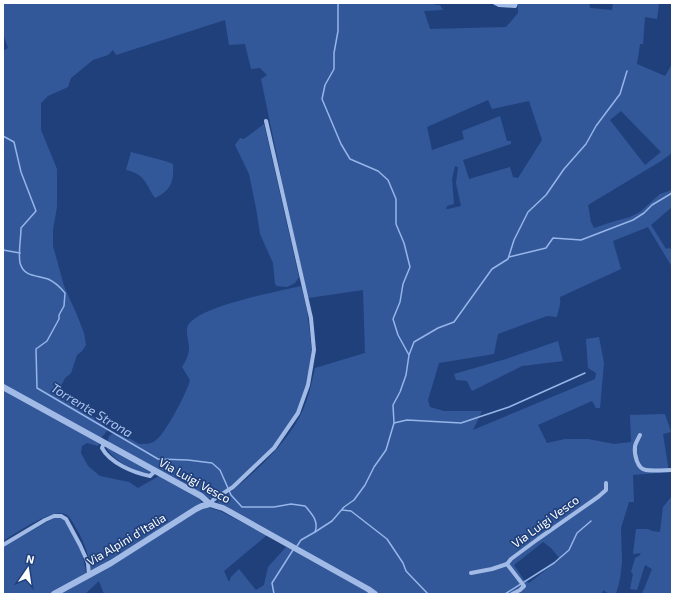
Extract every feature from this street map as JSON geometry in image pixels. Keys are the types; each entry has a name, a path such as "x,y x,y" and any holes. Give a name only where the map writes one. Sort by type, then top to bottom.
{"street":[{"path":"495,3 509,6 515,6 516,3"},
{"path":"210,504 213,500 233,487 274,448 298,413 308,385 314,350 311,318 266,121"},
{"name":"Via Luigi Vesco","path":"3,388 201,496 210,504 223,508 375,594"},
{"path":"640,435 635,448 637,462 641,468 646,470 672,470"},
{"path":"104,443 102,448 105,453 118,463 141,474 150,476 155,471"},
{"name":"Via Luigi Vesco","path":"512,594 524,586 507,564 538,539 598,497 606,490 606,483"},
{"name":"Via Alpini d'Italia","path":"54,594 89,575 202,506 210,504"},
{"path":"3,545 45,520 54,516 61,516 66,518 75,535 88,563 89,575"},
{"path":"471,573 492,569 507,564"}],"shaded area":[{"path":"3,3 435,3 435,5 440,5 443,10 424,11 430,29 506,27 518,13 518,3 589,3 590,8 612,10 613,3 659,3 657,19 645,17 643,44 640,44 637,64 665,76 672,64 672,153 588,205 591,222 594,228 630,217 640,212 660,194 672,190 672,207 651,225 666,249 669,248 672,250 672,267 648,227 613,241 621,269 560,297 560,306 557,317 547,316 498,334 494,354 439,363 428,400 430,407 444,411 482,411 473,430 595,379 596,373 588,368 586,339 599,337 604,363 600,408 596,408 592,401 538,425 547,443 565,439 588,439 614,444 631,442 630,415 665,414 671,432 663,434 669,472 633,475 634,502 629,502 621,528 622,562 616,594 609,594 603,590 602,594 517,594 523,591 523,587 508,594 381,594 217,502 266,461 287,436 303,410 309,394 315,368 365,353 363,290 308,298 261,79 267,75 260,68 251,69 245,44 229,45 225,20 116,55 113,50 108,55 93,60 71,78 68,87 48,96 41,103 41,130 57,169 57,207 53,229 53,246 64,286 84,333 86,345 77,355 71,373 65,378 61,386 67,396 104,425 107,431 101,438 3,385 3,51 8,48 3,34","holes":["488,100 492,109 529,101 542,140 518,178 513,177 510,167 469,179 463,160 511,144 511,141 507,141 500,116 462,131 464,139 432,150 427,127","621,111 661,152 645,165 610,120","455,166 458,167 456,183 461,206 446,209 447,206 454,204 452,179","543,542 551,548 560,559 529,583 524,580 514,565"]},
{"path":"264,124 299,277 295,283 287,287 277,286 275,284 273,263 260,234 249,174 235,145 240,138 244,139"},
{"path":"131,152 173,164 172,181 165,192 155,198 141,177 126,170"},
{"path":"301,286 307,310 312,351 307,383 297,412 272,448 232,486 210,499 110,445 108,440 109,436 112,434 124,435 139,444 145,444 155,441 164,431 180,403 190,380 182,367 189,350 187,329 189,324 197,317 224,305"},
{"path":"558,341 563,361 522,366 472,391 467,381 456,380 454,374 506,359"},
{"path":"3,390 100,442 98,446 87,443 82,446 81,453 88,466 100,476 129,482 138,488 159,476 200,499 200,505 91,571 83,542 67,515 61,513 44,517 3,541"},
{"path":"108,447 152,471 147,474 125,465 111,454 107,449"},
{"path":"672,496 672,594 643,594 642,592 652,569 645,565 637,590 630,589 633,574 631,572 635,558 641,553 633,554 636,529 648,529 660,532 663,507"},
{"path":"206,507 220,511 267,535 224,571 229,582 231,577 239,569 256,590 264,585 268,567 286,547 364,588 372,594 104,594 99,581 85,594 58,594"},
{"path":"54,518 61,518 74,535 81,552 86,574 51,594 3,594 3,547"}],"waterway":[{"path":"315,532 332,521 344,507 354,500 386,450 394,423 393,405 400,392 406,375 409,355 398,335 393,319 400,302 403,284 410,267 404,243 396,224 396,199 388,180 378,171 350,159 341,144 322,99 325,85 334,69 334,53 338,31 338,3"},
{"path":"409,355 414,342 438,328 454,322 492,269 508,259 514,240 528,212 546,195 564,169 586,144 596,126 620,94 627,71"},
{"name":"Torrente Strona","path":"3,136 14,142 21,172 36,211 21,228 19,250 20,263 24,271 31,275 51,280 65,293 64,306 59,315 59,319 47,341 36,349 37,388 158,459 188,460 212,463 220,470 231,495 242,507 274,507 291,504 305,506 314,518 316,528 315,532 301,540 297,546"},
{"path":"509,257 546,248 553,238 581,240 633,220 644,213 652,205 672,193"},
{"path":"3,250 20,253"},
{"path":"394,423 407,420 461,423 509,407 585,373"},
{"path":"342,510 351,511 387,539 403,563 406,571 428,594"},
{"path":"505,594 554,563 569,550 577,533 591,521"},
{"name":"Torrente Strona","path":"274,594 272,583 293,550"}]}
